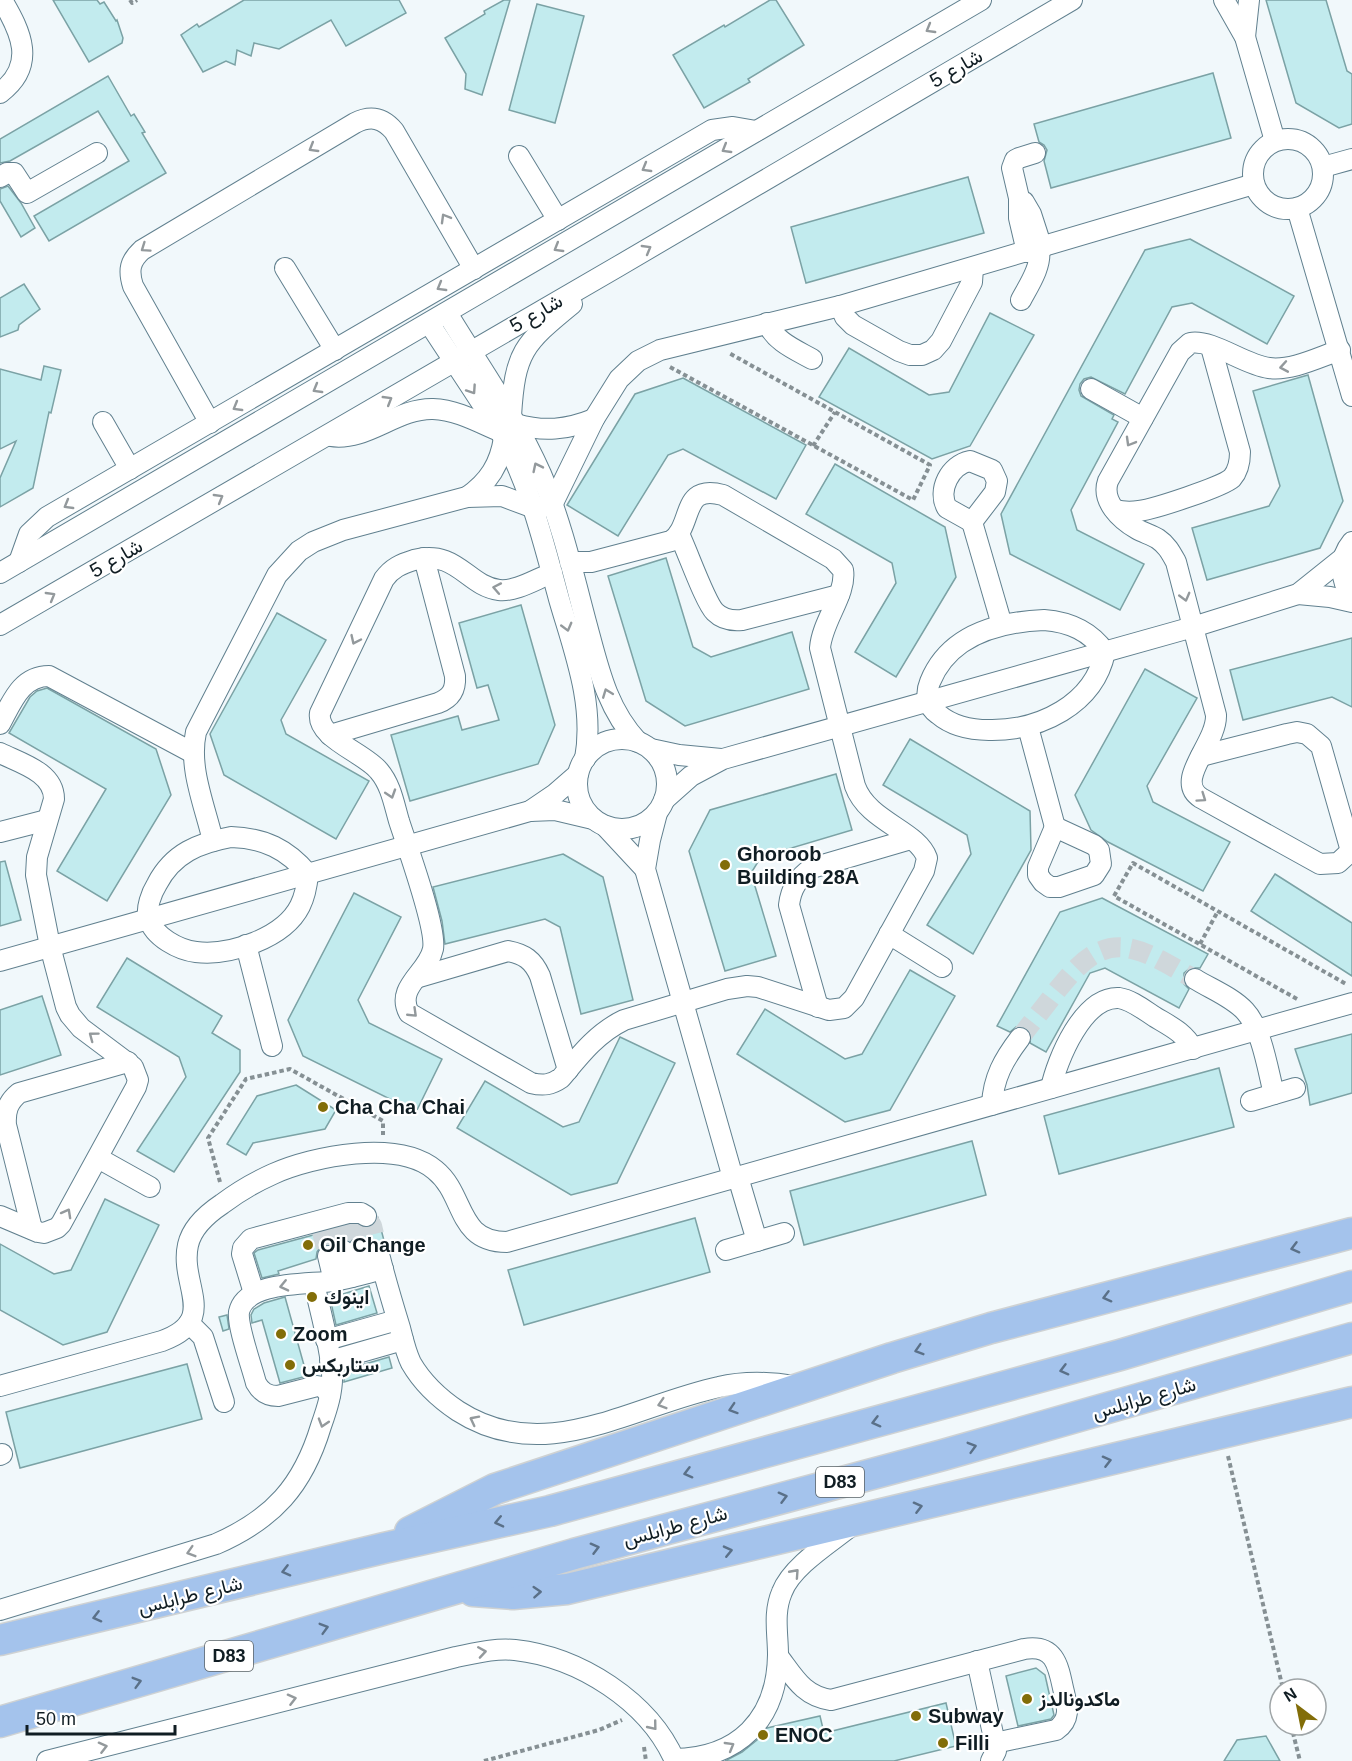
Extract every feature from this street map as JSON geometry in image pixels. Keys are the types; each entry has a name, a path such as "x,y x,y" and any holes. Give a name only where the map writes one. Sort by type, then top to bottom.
{"highway":[{"path":"384,1548 439,1516 495,1489 801,1387 991,1328 1352,1233"},
{"name":"شارع طرابلس","path":"0,1640 384,1548 550,1511 1120,1355 1352,1286"},
{"name":"شارع طرابلس","path":"0,1722 585,1551 954,1452 1352,1338"},
{"path":"458,1589 513,1594 567,1589 1352,1402"}],"street":[{"path":"0,93 8,87 18,73 23,56 22,39 2,0"},
{"path":"0,573 981,0"},
{"name":"شارع 5","path":"0,625 328,436 1072,0"},
{"path":"1224,0 1245,37 1275,141"},
{"path":"1245,37 1249,0"},
{"path":"210,423 133,286 130,266 134,257 142,250 355,123 365,118 377,118 387,123 394,131 474,268"},
{"path":"19,562 26,541 40,522 130,469 712,130 733,127 756,131"},
{"path":"1300,140 1310,146 1319,156 1323,167 1323,180 1318,192 1309,202 1297,208 1284,209 1271,204 1260,196 1254,184 1253,171 1256,158 1264,148 1275,141 1300,140"},
{"path":"0,177 7,173 14,173 27,193 97,153"},
{"path":"1021,300 1038,266 1040,255 1036,250 1028,208 1019,198 1013,164 1018,158 1035,153"},
{"path":"519,156 558,220"},
{"path":"1323,167 1352,159"},
{"path":"543,507 619,379 638,361 649,355 704,339 840,306 1254,184"},
{"path":"1297,208 1345,349 1352,396"},
{"path":"467,497 493,472 500,456 507,428 516,368 528,344 547,324 617,267"},
{"path":"285,268 335,350"},
{"path":"840,306 845,317 853,325 898,351 910,356 922,355 933,350 941,341 972,282 973,268"},
{"path":"447,313 462,356 507,428 541,474 552,573 586,702 588,730 577,786 579,799 584,810 645,869"},
{"path":"429,323 462,356"},
{"path":"767,323 782,343 812,359"},
{"path":"1201,756 1287,734 1297,732 1307,734 1322,746 1326,754 1352,850 1338,863 1320,864 1201,798 1193,791 1190,780 1201,756 1215,730 1216,715 1176,562 1158,539 1130,524 1115,510 1107,500 1106,487 1184,347 1196,342 1258,366 1275,369 1345,349"},
{"path":"1115,510 1130,512 1146,510 1226,482 1236,472 1240,452 1210,347"},
{"path":"1091,389 1143,418"},
{"path":"328,436 353,435 403,414 431,409 455,412 507,428 555,430 594,420"},
{"path":"103,422 130,469"},
{"path":"552,573 515,588 499,590 484,584 445,561 424,558 401,564 388,573 384,579 319,718 322,728 366,759 384,777 407,845 433,937 430,957 406,991 404,999 409,1013 531,1083 539,1085 554,1082 594,1040 613,1025 727,989 747,986 768,989 818,1007 837,1011 850,1004 927,864 925,851 873,812 862,801 855,786 820,648 822,630 839,595 844,578 843,570 839,564 723,495 708,493 694,499 686,512 680,534 711,608 722,617 728,620 742,620 839,595"},
{"path":"213,841 193,753 196,732 269,589 287,562 299,551 328,535 467,497 502,496 543,507 570,561 607,694 620,720 660,759 666,772 668,786 650,840 645,869 732,1179 742,1245 784,1233"},
{"path":"972,522 1002,625"},
{"path":"570,561 584,563 598,561 665,543 680,534"},
{"path":"1298,594 1348,550"},
{"path":"1348,550 1342,571 1344,584 1352,597"},
{"path":"330,735 438,703 450,696 454,690 455,676 424,558"},
{"path":"0,961 530,811 555,810 616,830 639,826 691,776 723,759 1193,627 1298,594 1352,602"},
{"path":"1023,621 1059,621 1086,632 1105,652 1095,679 1081,696 1058,714 1029,727 996,730 964,728 936,713 927,701 928,687 943,659 954,647 968,638 1002,625 1023,621"},
{"path":"0,724 24,684 40,676 49,676 193,753"},
{"path":"1029,727 1055,827"},
{"path":"530,811 555,794 593,750 614,740 694,758 723,759"},
{"path":"0,753 41,774 52,784 54,799 37,857 36,875 50,946 66,1007 81,1028 128,1062 137,1073 136,1087 61,1224 44,1233 0,1216"},
{"path":"0,832 47,820"},
{"path":"231,837 267,842 283,850 308,874 306,891 300,907 290,920 277,931 246,945 197,952 182,948 162,936 148,918 154,888 172,862 192,848 213,841 231,837"},
{"path":"818,1007 789,905 795,883 812,868 911,839"},
{"path":"889,934 942,967"},
{"path":"246,945 272,1046"},
{"path":"416,978 507,951 528,958 540,976 567,1070"},
{"path":"1195,979 1240,1006 1247,1013 1264,1098 1295,1088"},
{"path":"1051,1088 1058,1062 1070,1039 1090,1010 1109,999 1120,998 1130,1002 1181,1034 1193,1049"},
{"path":"0,1386 162,1341 182,1332 189,1323 195,1304 188,1269 188,1244 201,1221 230,1198 273,1173 297,1165 345,1155 383,1154 416,1159 435,1170 449,1187 472,1229 487,1240 507,1242 1352,1003"},
{"path":"992,1105 998,1071 1020,1038"},
{"path":"32,1229 6,1125 5,1116 8,1107 19,1093 128,1062"},
{"path":"98,1158 150,1187"},
{"path":"254,1293 243,1259 243,1248 246,1243 256,1236 339,1220"},
{"path":"363,1272 344,1252 363,1272 397,1320 410,1361 420,1377 450,1406 487,1426 507,1432 528,1435 566,1433 718,1387 760,1382 801,1387"},
{"path":"330,1395 323,1387 317,1386 278,1396 271,1396 260,1389 256,1383 239,1314 244,1301 254,1293 296,1283 314,1283 363,1272"},
{"path":"0,1610 216,1544 260,1521 284,1499 307,1465 330,1395 332,1372 314,1283"},
{"path":"326,1340 397,1320"},
{"path":"189,1323 197,1329 207,1346 224,1402"},
{"path":"330,1361 403,1340"},
{"path":"47,1761 484,1651 513,1650 541,1654 568,1663 594,1676 636,1708 657,1732 675,1760 713,1755 731,1746 747,1734 760,1720 769,1702 775,1683 778,1656 776,1610 782,1590 794,1573 857,1521"},
{"path":"778,1656 806,1691 818,1698 831,1700 977,1661 1034,1648 1044,1650 1052,1655 1058,1664 1068,1709 1063,1725 1056,1730 993,1752 977,1661"}],"path":[{"path":"130,0 132,3 137,0"},
{"path":"649,355 913,500 930,465 704,339"},
{"path":"813,446 835,412"},
{"path":"1320,1012 1114,896 1132,863 1352,987"},
{"path":"1200,944 1218,911"},
{"path":"230,1198 221,1184 208,1138 246,1079 290,1069 383,1121 383,1154"},
{"path":"1222,1433 1280,1677"},
{"path":"484,1761 606,1728 625,1718 636,1708"},
{"path":"1294,1737 1300,1761"}],"building":[{"path":"53,0 97,0 100,4 104,2 117,20 123,38 122,43 89,62"},
{"path":"244,0 399,0 406,13 346,46 331,20 279,49 254,43 251,56 237,50 235,65 226,61 203,72 181,35 197,24 199,27"},
{"path":"504,0 510,0 482,95 465,89 466,74 445,38"},
{"path":"770,0 776,0 804,45 748,79 750,82 704,108 673,55"},
{"path":"1266,0 1326,0 1347,71 1352,74 1352,124 1339,128 1296,103"},
{"path":"537,4 584,16 555,123 509,110"},
{"path":"1213,73 1231,138 1051,188 1044,161 1047,150 1039,142 1034,124"},
{"path":"108,76 131,116 134,114 145,132 142,133 166,173 49,241 34,216 129,161 98,111 10,161 0,163 0,139"},
{"path":"968,177 984,233 806,283 791,227"},
{"path":"8,186 35,228 21,237 0,201 0,189"},
{"path":"1190,239 1294,296 1267,344 1192,303 1172,307 1125,394 1091,377 1084,379 1080,384 1081,396 1114,415 1112,419 1118,422 1071,510 1077,530 1144,564 1120,610 1010,554 1001,514 1145,250"},
{"path":"24,284 40,309 19,325 18,330 0,337 0,298"},
{"path":"990,313 1034,335 970,446 932,459 819,397 849,348 929,395 949,392"},
{"path":"44,366 61,370 51,413 49,412 33,488 0,507 0,478 16,441 0,449 0,369 41,380"},
{"path":"1308,375 1343,501 1320,548 1207,580 1192,528 1269,506 1280,486 1253,391"},
{"path":"683,378 806,445 776,499 683,449 668,455 618,536 567,505 635,394"},
{"path":"835,464 945,527 956,577 896,677 855,652 896,583 892,563 806,514"},
{"path":"666,558 693,647 711,657 792,632 809,689 685,726 646,701 608,576"},
{"path":"521,605 555,725 538,764 410,801 391,735 458,716 462,730 499,720 488,685 477,688 459,623"},
{"path":"277,613 326,640 281,720 286,734 369,781 336,839 224,775 210,734"},
{"path":"1352,638 1352,707 1332,697 1243,720 1230,670"},
{"path":"1145,669 1197,698 1147,786 1153,802 1230,842 1203,891 1108,842 1091,830 1075,795"},
{"path":"47,688 156,749 171,795 107,901 57,871 106,789 9,733 30,697 37,691"},
{"path":"910,739 1030,811 1031,850 973,954 927,925 971,854 967,835 883,785"},
{"name":"Ghoroob Building 28A","path":"836,774 852,830 761,857 751,873 776,956 725,971 689,851 710,810"},
{"path":"563,854 603,877 633,1000 581,1014 560,927 545,919 445,944 442,921 433,887"},
{"path":"5,861 21,920 0,926 0,862"},
{"path":"1275,874 1352,923 1352,976 1251,911"},
{"path":"354,893 401,917 358,1000 369,1023 442,1059 416,1112 303,1056 288,1020"},
{"path":"1102,898 1208,954 1200,968 1190,968 1184,973 1184,984 1189,989 1179,1008 1105,968 1090,973 1046,1052 1030,1043 1031,1034 1027,1028 1016,1027 1010,1032 997,1026 1060,912"},
{"path":"127,958 222,1016 212,1033 240,1050 240,1072 174,1172 137,1151 186,1077 179,1057 97,1007"},
{"path":"910,970 955,996 890,1110 845,1122 737,1054 765,1009 845,1059 862,1054"},
{"path":"42,996 61,1055 0,1075 0,1010"},
{"path":"1352,1034 1352,1093 1310,1105 1307,1085 1295,1049"},
{"path":"620,1037 675,1063 617,1183 571,1195 457,1128 485,1081 563,1127 579,1122"},
{"path":"1219,1068 1234,1127 1059,1174 1044,1116"},
{"path":"296,1085 336,1110 325,1129 253,1143 246,1155 227,1144 257,1096"},
{"path":"972,1141 986,1195 804,1245 790,1191"},
{"path":"105,1199 159,1225 107,1332 63,1345 0,1310 0,1244 54,1274 71,1270"},
{"path":"378,1218 386,1248 378,1246 372,1249 368,1240 361,1236 350,1241 341,1239 334,1246 326,1244 320,1247 316,1259 278,1271 279,1274 262,1278 254,1253 258,1250 350,1225 371,1227"},
{"path":"695,1218 710,1272 524,1325 508,1270"},
{"path":"369,1286 377,1313 336,1325 330,1298"},
{"name":"Zoom","path":"285,1297 307,1376 280,1383 262,1320 252,1323 251,1315 254,1309 264,1303"},
{"path":"227,1315 229,1329 223,1331 219,1317"},
{"path":"389,1357 392,1368 344,1382 344,1370"},
{"path":"187,1364 202,1419 20,1468 6,1412"},
{"path":"1036,1668 1045,1675 1054,1715 1051,1719 1018,1726 1006,1676"},
{"path":"946,1703 956,1746 894,1761 725,1761 742,1752 767,1728 820,1716 824,1733"},
{"path":"1266,1736 1280,1761 1224,1761 1237,1740"}],"tunnel":[{"path":"1020,1038 1078,966 1097,953 1108,949 1119,947 1140,951 1195,979"},
{"path":"366,1216 372,1226 380,1258"},
{"path":"350,1220 359,1248"},
{"path":"337,1224 344,1251"},
{"path":"321,1228 328,1256"}],"place":[{"name":"Ghoroob Building 28A","path":"725,865"},
{"name":"Cha Cha Chai","path":"323,1107"},
{"name":"Oil Change","path":"308,1245"},
{"name":"اينوك","path":"312,1297"},
{"name":"Zoom","path":"281,1334"},
{"name":"ستاربكس","path":"290,1365"},
{"name":"ماكدونالدز","path":"1027,1699"},
{"name":"Subway","path":"916,1716"},
{"name":"ENOC","path":"763,1735"},
{"name":"Filli","path":"943,1743"}]}
